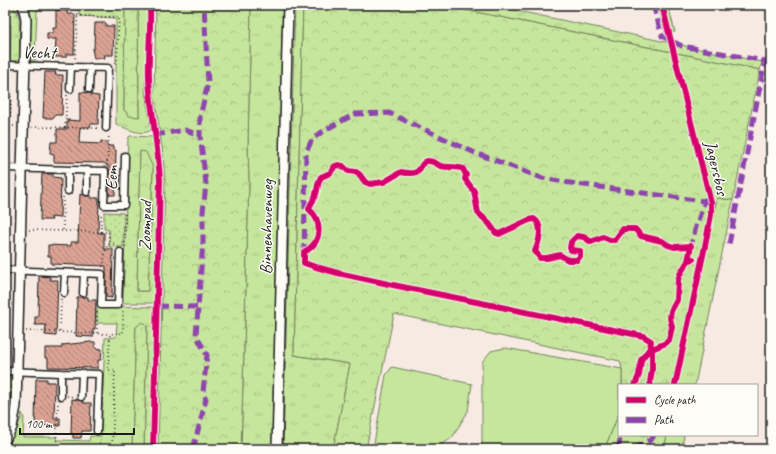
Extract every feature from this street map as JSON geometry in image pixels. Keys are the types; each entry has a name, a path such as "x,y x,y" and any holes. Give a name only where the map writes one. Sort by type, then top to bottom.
{"street":[{"path":"5,440 12,427 16,406 26,19 22,5"},
{"name":"Binnenhavenweg","path":"277,449 288,5"},
{"name":"Vecht","path":"6,87 6,65 108,68"},
{"name":"Vecht","path":"70,89 73,67"},
{"path":"90,67 90,89"},
{"path":"108,68 108,128"},
{"name":"Eem","path":"7,168 105,171 104,205 124,205 125,156"},
{"path":"68,170 68,191"},
{"name":"Eem","path":"87,170 87,192"},
{"path":"6,270 102,274 101,304 118,305 124,304 120,252"},
{"path":"64,293 65,272"},
{"path":"83,294 84,273"},
{"path":"5,371 99,374 97,431"},
{"path":"61,396 62,373"},
{"path":"81,396 82,373"}],"path":[{"path":"77,16 119,17 117,62 108,68"},
{"path":"6,87 11,90 11,126 7,168"},
{"path":"65,128 67,91 70,89"},
{"path":"5,126 108,128 108,166 105,171"},
{"path":"5,190 8,198 6,270"},
{"path":"64,231 63,194 68,191"},
{"path":"704,201 711,203"},
{"path":"109,244 115,244 120,252 124,252 124,205"},
{"path":"21,230 109,232 109,244 106,248 102,274"},
{"path":"60,332 61,297 64,293"},
{"path":"97,333 97,309 101,304"},
{"path":"18,331 110,334 123,333 124,304"},
{"path":"5,331 5,354"},
{"path":"110,334 108,370 115,370 112,449"},
{"path":"56,449 58,399 61,396 81,396"},
{"path":"97,431 100,434 99,449"}],"green space":[{"path":"5,5 13,5 19,16 20,61 10,61 11,25 5,24"},
{"path":"27,5 125,5 124,110 139,117 138,5 148,5 145,90 151,130 143,133 129,130 116,124 116,18 80,16 79,10 37,10 35,61 30,61 30,14"},
{"path":"125,5 138,5 139,117 129,116 124,110"},
{"path":"156,5 251,5 248,146 249,183 241,449 158,449 165,181 163,154 154,93"},
{"path":"251,5 283,5 272,449 241,449 249,183 248,146"},
{"path":"295,5 303,5 294,355 350,364 333,449 283,449"},
{"path":"303,5 441,5 760,70 733,200 717,198 678,384 622,384 622,369 620,361 394,314 366,449 333,449 350,364 294,355"},
{"path":"441,5 489,5 762,62 760,70"},
{"path":"658,5 668,5 675,32 665,33"},
{"path":"130,136 153,137 158,176 155,303 123,303 128,138","holes":["140,152 153,168 148,291 137,291"]},
{"path":"140,151 146,152 153,168 148,291 137,291"},
{"path":"717,198 733,200 695,384 678,384"},
{"path":"104,212 124,213 123,247 109,247 109,230 104,229"},
{"path":"97,306 154,307 151,449 144,449 147,325 145,323 136,327 132,449 17,449 9,444 21,419 22,413 24,418 23,437 56,437 57,440 89,441 90,436 101,436 105,338 116,337 117,323 97,323"},
{"path":"142,322 147,325 144,449 132,449 136,327"},
{"path":"505,348 622,369 622,384 618,384 618,415 606,445 602,449 482,449 482,362 491,351"},
{"path":"392,367 472,384 468,411 452,438 434,449 373,449 386,375"},
{"path":"5,378 12,378 9,416 5,429"},
{"path":"618,415 618,436 667,436 664,449 602,449 606,445"},
{"path":"667,436 684,436 682,449 664,449"}],"building":[{"path":"56,10 68,11 67,14 75,14 74,54 66,54 66,57 55,57 56,39 47,39 47,33 53,33 53,28 56,28"},
{"path":"95,23 106,23 106,26 114,26 113,55 104,55 105,58 94,58 92,49 94,49"},
{"path":"45,72 56,72 55,75 63,75 62,115 55,115 54,118 43,118"},
{"path":"80,92 92,93 91,95 99,96 98,124 91,124 90,127 80,127 79,143 101,144 101,141 107,142 107,146 113,146 113,150 116,150 115,195 109,195 109,166 104,163 54,162 54,154 50,153 51,142 57,142 57,129 67,129 67,120 80,121"},
{"path":"42,174 53,174 53,177 61,178 60,218 51,217 52,220 40,220"},
{"path":"80,194 87,196 91,195 91,198 99,198 98,233 104,233 104,249 113,249 112,298 106,297 106,266 51,264 51,256 48,256 48,245 71,246 71,242 78,242"},
{"path":"39,276 50,277 50,280 58,280 56,336 45,335 46,325 35,325 35,317 38,317"},
{"path":"77,297 88,297 88,300 96,300 95,329 93,329 93,337 76,336"},
{"path":"95,342 95,348 102,349 101,360 98,360 98,368 48,367 48,358 45,358 45,348 62,348 62,345"},
{"path":"36,379 47,379 47,382 55,382 54,418 60,418 60,426 35,425"},
{"path":"72,399 83,401 83,403 91,403 90,431 82,431 81,438 73,438 73,434 71,434"}],"marked path":[{"path":"150,10 166,5"},
{"path":"193,449 206,399 203,392 207,355 196,335 206,184 200,135 200,117 208,83 204,5"},
{"path":"653,5 662,36 682,46 765,61 729,244"},
{"path":"304,254 306,153 312,139 325,130 355,114 389,113 473,152 542,178 704,201"},
{"path":"155,135 185,130 200,135"},
{"path":"690,249 706,198"},
{"path":"157,306 199,307"},
{"path":"618,449 621,436"},
{"path":"634,449 652,439 654,436"}],"cycle path":[{"name":"Zoompad","path":"150,5 149,79 160,180 153,449"},
{"name":"Jagersbos","path":"662,5 711,203 711,215 705,246 675,384"},
{"path":"635,384 639,375 641,360 650,348 651,341 643,336 393,285 338,273 304,263 304,252 310,248 317,238 317,220 309,209 315,197 320,179 321,177 330,173 335,166 338,165 343,166 348,171 356,172 365,182 370,184 384,182 401,172 417,172 424,163 431,161 441,166 463,169 466,175 465,179 474,191 478,213 488,222 496,233 499,234 534,219 539,225 540,229 535,251 540,258 560,255 568,260 577,260 580,256 580,251 571,250 570,248 571,242 577,236 584,237 591,242 603,237 610,240 615,240 623,229 635,229 641,236 662,241 674,247 691,246 688,261"},
{"path":"650,384 652,349 666,343 669,340 672,327 670,318 671,311 677,300 678,280 688,261 693,259"}]}
